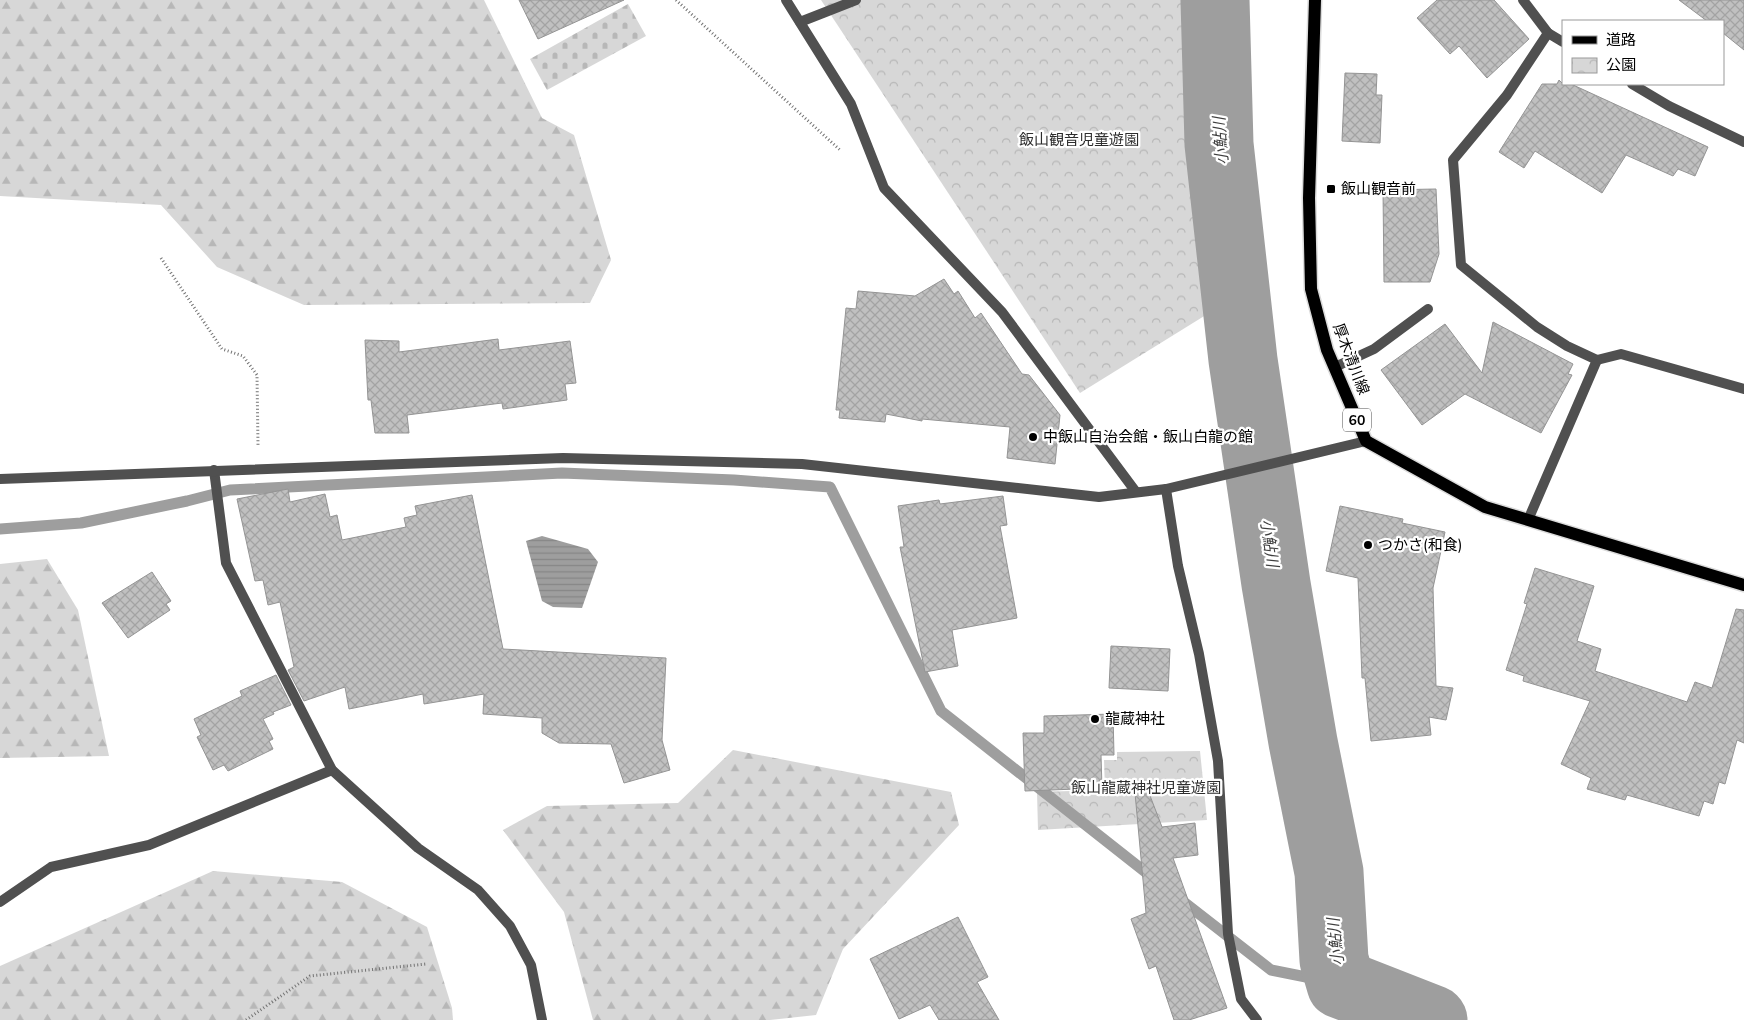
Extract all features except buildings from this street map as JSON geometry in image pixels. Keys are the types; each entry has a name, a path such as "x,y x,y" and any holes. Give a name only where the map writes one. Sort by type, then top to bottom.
{"main road":[{"name":"厚木清川線","path":"1315,0 1309,198 1311,289 1327,350 1366,441"},
{"name":"60","path":"1366,441 1485,507 1744,585"}],"street":[{"path":"786,0 851,104 884,188 1002,312 1136,492"},
{"path":"800,22 856,0"},
{"path":"1523,0 1548,33 1562,41"},
{"path":"1548,33 1507,95 1453,160 1462,265 1537,327 1567,346 1597,360 1621,354 1744,389"},
{"path":"1634,85 1669,106 1744,142"},
{"path":"1335,367 1374,349 1428,309"},
{"path":"1528,520 1597,360"},
{"path":"0,479 563,458 782,463 1099,497 1166,489 1366,441"},
{"path":"214,470 226,563 332,770 418,848 478,890 510,926 531,965 542,1020"},
{"path":"1166,489 1178,566 1199,654 1218,761 1228,934 1241,999 1255,1019"},
{"path":"0,902 50,868 149,845 332,770"}],"path":[{"path":"676,0 856,164 877,171"},
{"path":"161,258 222,349 243,356 257,375 257,418"},
{"path":"246,1020 310,976 426,964"}],"green space":[{"path":"0,0 484,0 542,118 574,135 611,260 590,303 304,305 217,267 161,205 0,196"},
{"name":"飯山観音児童遊園","path":"821,0 1213,0 1222,305 1080,393"},
{"path":"628,4 646,36 547,90 530,59"},
{"path":"47,559 78,610 109,756 0,758 0,564"},
{"path":"733,750 951,792 959,825 843,949 816,1015 770,1020 593,1020 564,912 503,830 547,806 678,803"},
{"name":"飯山龍蔵神社児童遊園","path":"1200,751 1207,820 1038,830 1037,792 1105,790 1104,760 1117,760 1117,752"},
{"path":"213,871 342,882 427,927 452,1008 453,1020 0,1020 0,966"}],"shaded area":[{"path":"542,536 588,549 598,562 582,608 553,607 542,601 526,541"}],"waterway":[{"name":"小鮎川","path":"1215,0 1219,144 1243,360 1276,584 1303,742 1329,872 1334,960 1341,984 1433,1020"},
{"path":"0,529 81,523 230,490 562,473 734,480 830,487 941,711 1153,878"},
{"path":"1180,899 1271,970 1341,984"}],"place":[{"name":"飯山観音前","path":"1331,189"},
{"name":"中飯山自治会館・飯山白龍の館","path":"1033,437"},
{"name":"つかさ(和食)","path":"1368,545"},
{"name":"龍蔵神社","path":"1095,719"}]}
